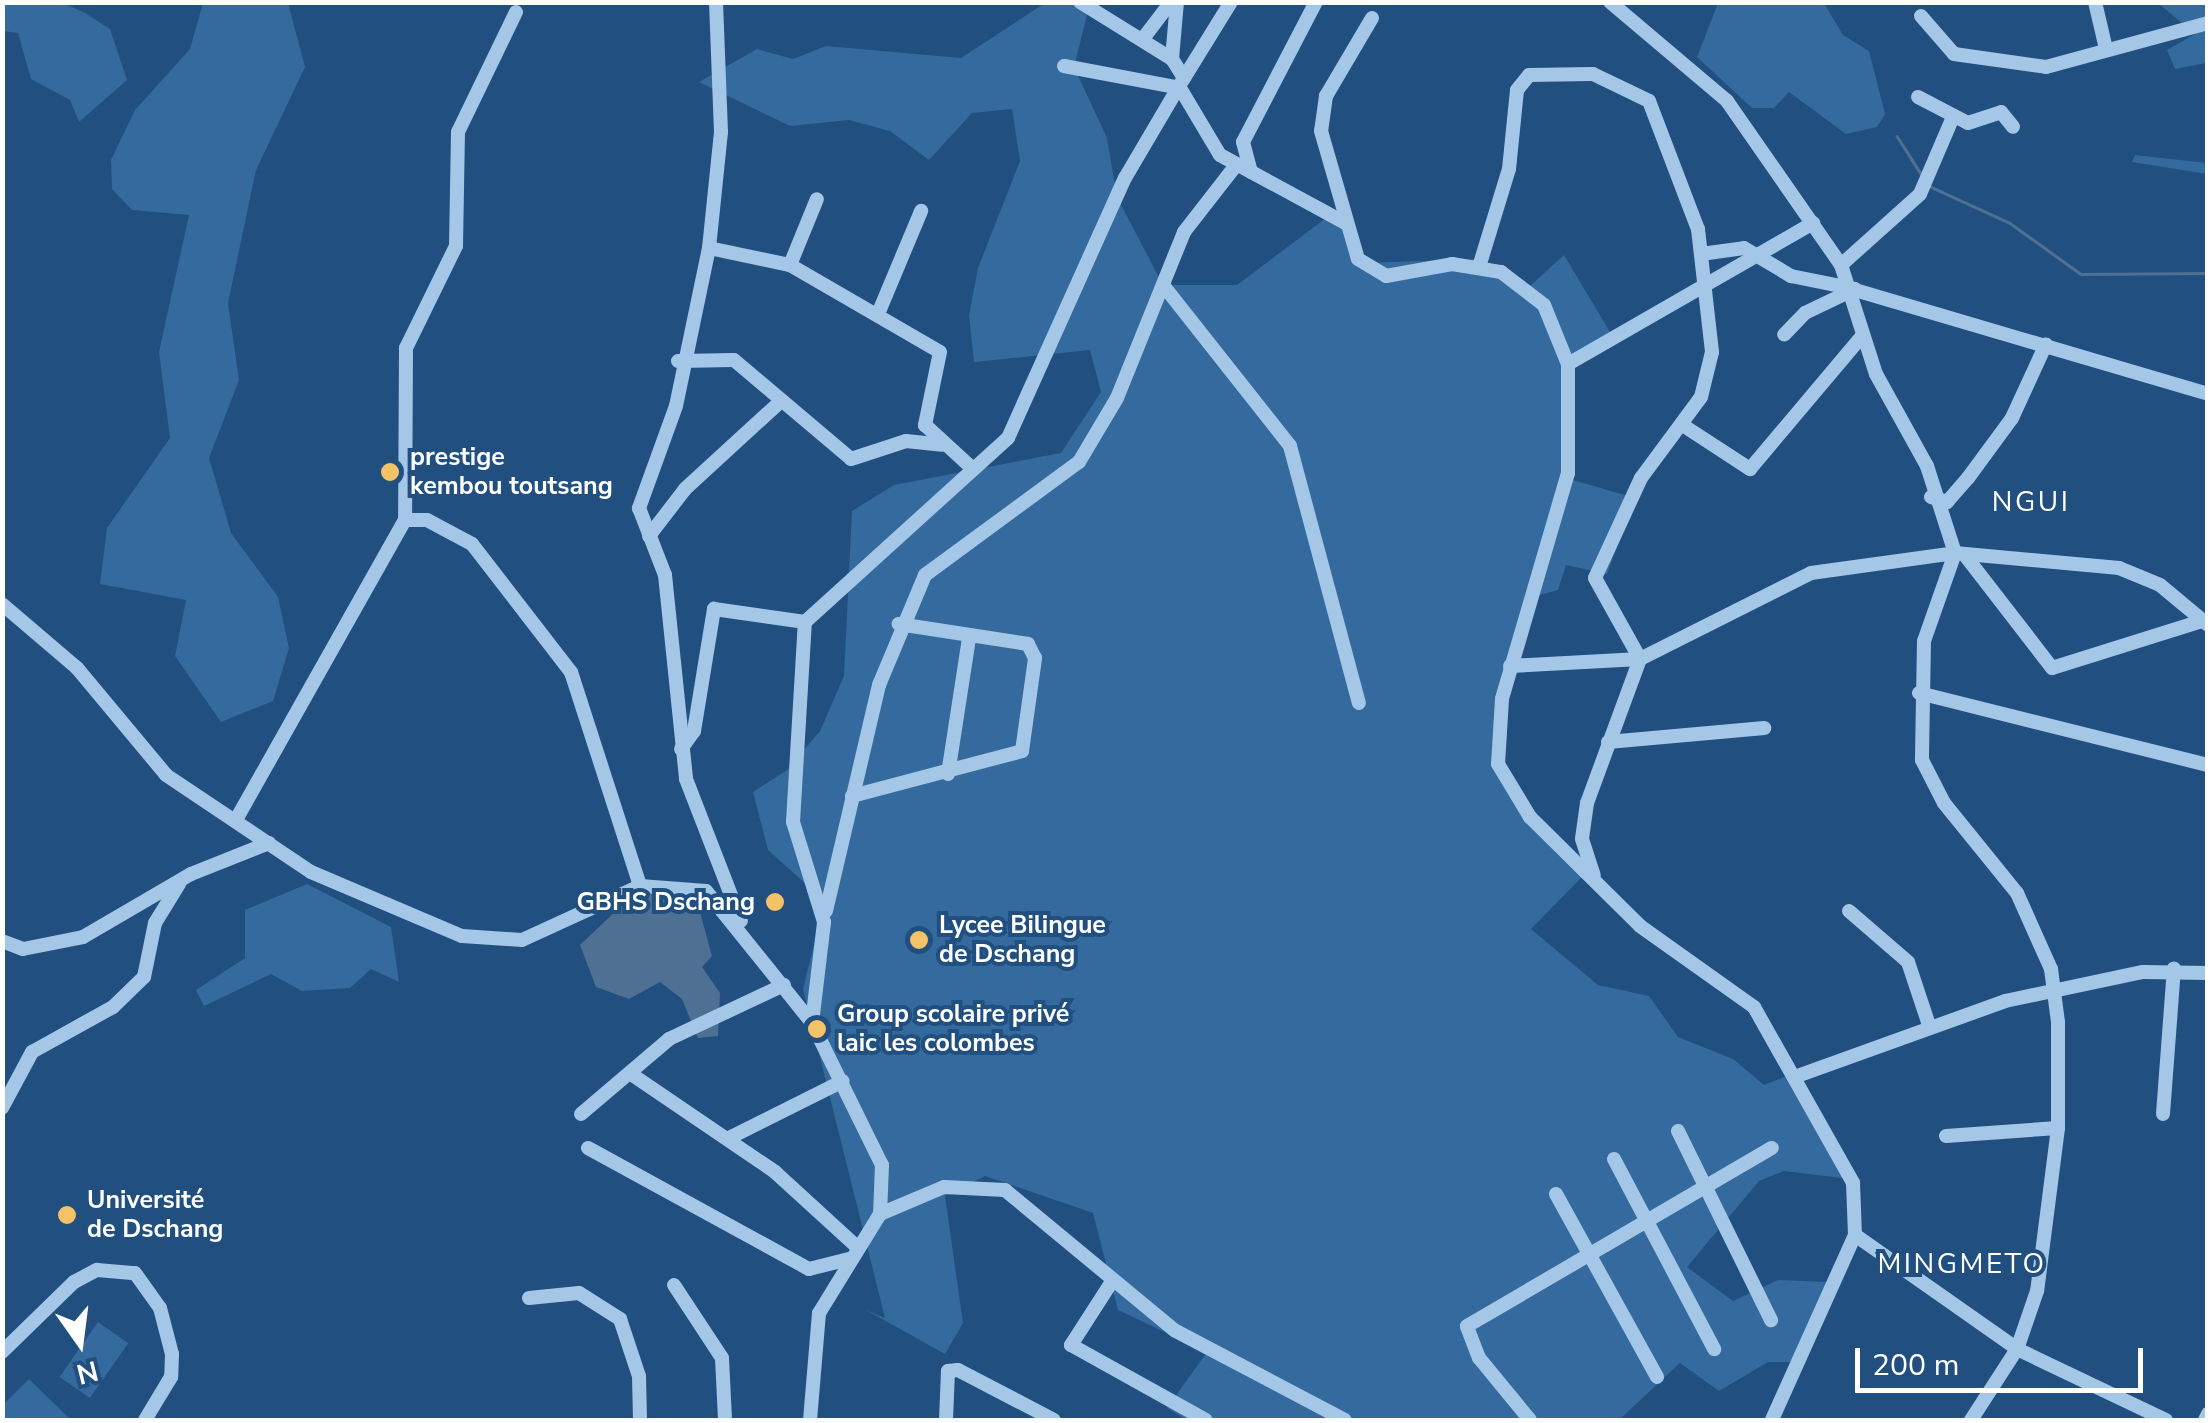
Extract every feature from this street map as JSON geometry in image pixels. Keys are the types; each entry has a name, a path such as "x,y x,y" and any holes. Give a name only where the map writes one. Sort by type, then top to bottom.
{"street":[{"path":"716,2 721,132 709,248 678,360 676,406 640,494 665,575 681,749 700,827 753,949"},
{"path":"1080,2 1172,59"},
{"path":"1142,40 1174,2"},
{"path":"1174,2 1172,59 1204,135 1244,168 1346,224"},
{"path":"824,922 793,822 806,622 973,469 1019,418 1125,178 1231,2"},
{"path":"812,1023 824,922 852,796 899,624 925,575 1079,462 1184,232 1244,168 1243,142 1316,2"},
{"path":"1610,2 1728,101 1841,265 1855,289 1863,334 1926,466 1931,497 1960,553 2052,668 2205,623"},
{"path":"2096,2 2106,50"},
{"path":"237,818 405,520 406,348 456,246 458,132 516,12"},
{"path":"1921,16 1954,54 2046,67 2208,23"},
{"path":"1372,18 1326,96 1322,131 1346,224 1370,273 1479,267 1544,305 1568,364 1568,474 1510,666 1498,764 1530,817 1640,926 1754,1007 1800,1075 1843,1154 1855,1235 1772,1420"},
{"path":"1064,66 1182,83"},
{"path":"1479,267 1509,169 1517,90 1550,69 1593,74 1650,101 1673,146 1702,254 1712,352 1684,426 1641,478 1595,578 1640,659"},
{"path":"1918,97 1968,123 2001,112 2013,128"},
{"path":"1841,265 1920,194 1952,117"},
{"path":"790,265 817,199"},
{"path":"878,314 922,210"},
{"path":"1568,364 1703,287 1761,260 1813,223"},
{"path":"709,248 790,265 940,352 944,364 922,412 942,445 973,469"},
{"path":"1702,254 1744,248 1761,260 2208,394"},
{"path":"1163,285 1290,446 1359,703"},
{"path":"1784,335 1805,313 1855,289"},
{"path":"1684,426 1750,469 1863,334"},
{"path":"1931,497 1947,502 1968,478 2012,418 2046,344"},
{"path":"678,360 734,360 851,458 906,442 942,445"},
{"path":"650,536 684,490 780,402"},
{"path":"405,520 427,520 472,544 571,672 624,859 640,886"},
{"path":"1510,666 1640,659 1811,572 1960,553 2119,568 2160,585 2205,623"},
{"path":"1960,553 1935,592 1919,692 1929,783 2016,892 2055,989 2058,1128 2046,1247 2017,1349 1970,1420"},
{"path":"2,604 60,651 166,775 327,879 489,943 561,926 640,886 706,890 812,1023 843,1080 882,1164 880,1214"},
{"path":"681,749 694,730 714,608 806,622"},
{"path":"852,796 948,774 1022,751 1033,651 899,624"},
{"path":"948,774 969,639"},
{"path":"1601,887 1582,839 1608,742 1640,659"},
{"path":"1919,692 2208,765"},
{"path":"1608,742 1764,728"},
{"path":"2,941 23,949 84,937 179,884 269,843"},
{"path":"2,1108 32,1052 113,1007 144,977 155,923 179,884"},
{"path":"1849,911 1908,962 1929,1025"},
{"path":"1800,1075 1929,1025 2055,989 2174,968 2208,973"},
{"path":"2163,1114 2174,968"},
{"path":"581,1114 634,1076 669,1039 784,986"},
{"path":"634,1076 729,1138 853,1253"},
{"path":"729,1138 843,1080"},
{"path":"1946,1136 2058,1128"},
{"path":"1678,1132 1702,1190 1771,1320"},
{"path":"588,1148 809,1269 853,1253"},
{"path":"1530,1420 1478,1358 1466,1326 1588,1259 1772,1148"},
{"path":"1614,1160 1714,1349"},
{"path":"810,1420 819,1313 853,1253 880,1214 944,1186 1006,1190 1111,1283 1174,1330 1346,1420"},
{"path":"1556,1194 1588,1259 1657,1378"},
{"path":"1855,1235 2017,1349 2166,1420"},
{"path":"2,1352 74,1282 96,1270 135,1273 160,1308 172,1354 171,1378 145,1420"},
{"path":"1111,1283 1071,1344 1206,1420"},
{"path":"674,1285 722,1358 725,1420"},
{"path":"529,1298 579,1293 620,1318 640,1376 640,1420"},
{"path":"946,1420 948,1370 958,1370 1054,1420"}],"shaded area":[{"path":"3,2 63,3 85,13 110,29 127,80 79,122 70,100 31,79 18,33 3,31"},
{"path":"203,3 288,3 305,67 256,170 228,303 239,380 209,458 231,533 278,597 289,648 273,701 221,722 175,656 186,600 100,584 107,528 170,438 159,352 189,215 132,210 112,189 111,160 135,110 190,49"},
{"path":"1045,3 1090,3 1074,67 1107,138 1117,197 1163,285 1237,285 1342,206 1364,263 1481,259 1530,286 1564,255 1616,342 1568,361 1566,478 1635,498 1607,574 1566,565 1558,590 1528,598 1497,750 1509,790 1584,875 1531,929 1598,985 1649,996 1678,1037 1733,1059 1764,1085 1797,1072 1850,1179 1784,1171 1759,1181 1687,1267 1733,1301 1778,1280 1829,1282 1792,1362 1768,1362 1719,1391 1680,1363 1619,1420 1187,1420 1167,1408 1207,1352 1118,1310 1093,1213 985,1176 945,1196 963,1323 945,1354 866,1310 885,1318 803,989 820,920 807,885 768,850 753,792 787,770 820,731 844,676 852,511 894,485 1061,453 1101,392 1090,350 974,362 969,315 978,268 1020,161 1012,109 972,113 929,160 890,131 849,120 790,126 699,82 757,49 793,59 826,46 961,58"},
{"path":"1718,3 1824,3 1843,35 1869,51 1885,114 1877,127 1846,134 1789,92 1774,108 1752,108 1697,57"},
{"path":"2158,3 2206,3 2207,63 2175,69 2167,50 2195,34"},
{"path":"2135,155 2207,163 2207,174 2132,162"},
{"path":"307,884 391,927 399,982 371,969 350,988 302,991 271,974 204,1006 196,990 245,958 245,910"},
{"path":"639,889 679,891 700,912 712,956 702,967 720,993 718,1036 698,1038 682,999 660,982 629,999 596,987 580,945"},
{"path":"98,1322 128,1343 90,1398 60,1377"},
{"path":"29,1379 71,1420 3,1420 3,1405"}],"waterway":[{"path":"1897,136 1923,177"},
{"path":"1929,186 2010,223 2081,274 2208,273"}],"place":[{"name":"prestige kembou toutsang","path":"390,472"},
{"name":"GBHS Dschang","path":"775,902"},
{"name":"Lycee Bilingue de Dschang","path":"919,940"},
{"name":"Group scolaire privé laic les colombes","path":"817,1029"},
{"name":"Université de Dschang","path":"67,1215"}],"district":[{"name":"NGUI","path":"2031,502"},
{"name":"MINGMETO","path":"1962,1264"}]}
